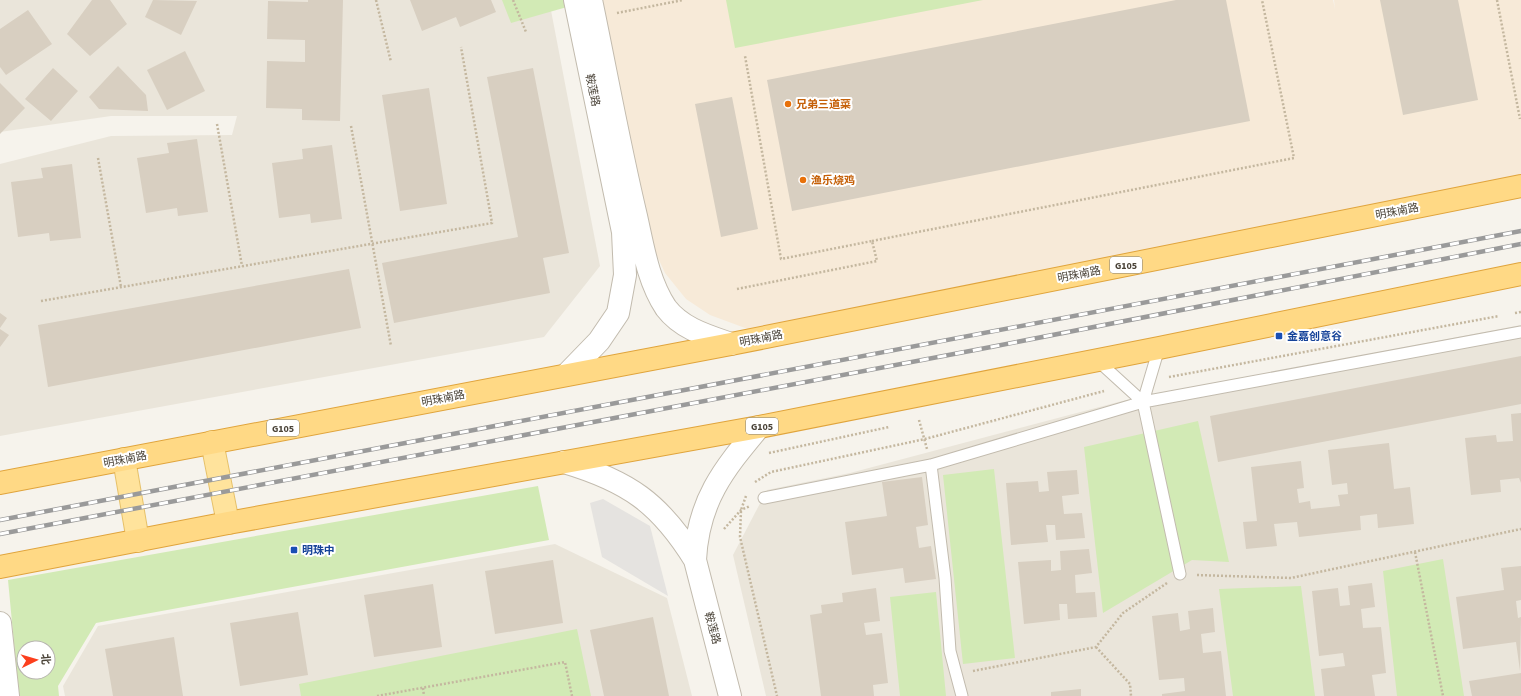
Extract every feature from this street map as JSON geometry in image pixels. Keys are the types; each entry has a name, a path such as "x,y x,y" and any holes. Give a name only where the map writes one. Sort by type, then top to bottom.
{"highway":[{"name":"明珠南路","path":"0,483 566,374 731,344 1521,186"},
{"name":"G105","path":"0,567 228,523 759,427 1159,348 1521,274"}],"main road":[{"path":"212,442 228,523"},
{"path":"124,459 138,541"}],"street":[{"name":"鞍莲路","path":"575,0 619,178"},
{"name":"鞍莲路","path":"593,9 619,178"},
{"path":"619,178 650,276 666,308 682,324 704,335 731,344"},
{"path":"566,374 599,341 618,313 625,275 619,178"},
{"path":"695,560 699,524 710,494 727,467 759,427"},
{"path":"564,462 605,476 644,498 664,516 695,560"},
{"name":"鞍莲路","path":"695,560 730,696"},
{"path":"0,623 8,696"}],"lane":[{"path":"764,498 931,465 1143,402 1521,332"},
{"path":"1159,348 1143,402 1180,574"},
{"path":"1097,360 1143,402"},
{"path":"931,465 945,578 950,651 962,696"}],"path":[{"path":"376,0 391,62"},
{"path":"513,0 526,32"},
{"path":"593,9 683,0"},
{"path":"744,56 780,259 1294,158 1262,0"},
{"path":"1497,0 1520,119"},
{"path":"41,301 492,223 461,47"},
{"path":"216,124 242,266"},
{"path":"351,126 391,346"},
{"path":"98,158 121,287"},
{"path":"737,289 876,261 872,241"},
{"path":"913,422 921,420 931,465"},
{"path":"769,453 890,427"},
{"path":"720,532 740,510 764,498"},
{"path":"956,674 1096,647 1123,613 1180,574 1291,578 1521,529"},
{"path":"1415,552 1443,696"},
{"path":"1096,647 1130,684 1131,696"},
{"path":"377,696 565,662 572,696"},
{"path":"423,688 424,696"}],"shaded area":[{"path":"0,0 549,0 600,266 544,337 0,436 0,164 111,136 232,135 237,116 111,116 0,132"},
{"path":"599,0 1333,0 1335,9 1334,0 1521,0 1521,186 764,335 710,315 686,299 665,273 647,234"},
{"path":"1521,325 1521,696 766,696 733,555 767,490 850,473 1126,400"},
{"path":"603,499 650,526 668,596 602,557 590,503"},
{"path":"555,544 667,598 692,696 65,696 63,686 98,626"}],"green space":[{"path":"502,0 573,0 574,5 511,23"},
{"path":"726,0 983,0 735,48"},
{"path":"1198,421 1229,562 1192,560 1103,613 1084,447"},
{"path":"994,469 1015,658 963,664 943,475"},
{"path":"538,486 549,540 96,623 58,686 59,696 19,696 17,680 56,680 56,640 16,640 16,664 8,580"},
{"path":"1443,559 1464,696 1397,696 1383,571"},
{"path":"1301,586 1315,696 1233,696 1219,589"},
{"path":"936,592 946,696 900,696 890,597"},
{"path":"577,629 591,696 301,696 299,684"}],"building":[{"path":"92,0 110,0 127,24 90,56 67,34"},
{"path":"153,0 197,1 181,35 145,17"},
{"path":"308,0 343,0 340,121 302,120 302,109 266,108 267,61 305,62 305,40 267,39 268,1 308,2"},
{"path":"410,0 491,0 496,12 460,27 456,17 422,31"},
{"path":"1176,0 1226,0 1250,121 792,211 767,80"},
{"path":"1380,0 1458,0 1478,100 1403,115"},
{"path":"28,10 52,44 6,75 0,67 0,29"},
{"path":"185,51 205,91 167,110 147,70"},
{"path":"118,66 146,95 148,111 99,109 89,97"},
{"path":"53,68 78,91 51,121 25,99"},
{"path":"533,68 569,253 543,258 550,293 394,323 382,263 518,237 487,77"},
{"path":"0,83 25,108 0,134"},
{"path":"429,88 447,204 400,211 382,95"},
{"path":"732,97 758,229 721,237 695,104"},
{"path":"197,139 208,212 178,216 177,208 146,213 137,158 169,153 167,143"},
{"path":"332,145 342,219 311,223 310,214 279,218 272,163 303,159 302,149"},
{"path":"72,164 81,238 50,241 49,233 18,237 11,182 43,178 41,168"},
{"path":"349,269 361,328 48,387 38,325"},
{"path":"0,313 7,318 0,328"},
{"path":"0,329 9,335 0,347"},
{"path":"1521,356 1521,404 1218,462 1210,416"},
{"path":"1521,413 1521,483 1519,478 1500,480 1501,492 1471,495 1465,438 1496,435 1497,442 1513,441 1511,414"},
{"path":"1389,443 1394,489 1410,487 1414,524 1378,528 1377,514 1360,516 1361,530 1299,537 1297,522 1274,524 1277,546 1246,549 1243,522 1257,521 1251,467 1301,461 1304,488 1297,489 1299,503 1310,501 1311,509 1340,506 1338,495 1348,494 1347,483 1332,485 1328,450"},
{"path":"1077,470 1079,494 1062,496 1064,514 1082,513 1085,538 1056,540 1055,525 1046,525 1048,542 1011,545 1006,483 1038,481 1039,492 1049,491 1047,472"},
{"path":"922,477 928,525 916,527 919,548 931,546 936,579 905,583 903,568 852,575 845,522 887,516 882,482"},
{"path":"1089,549 1092,573 1075,575 1076,593 1095,592 1097,617 1068,619 1067,604 1059,604 1060,620 1024,624 1018,562 1051,560 1051,571 1061,570 1060,551"},
{"path":"553,560 563,623 495,634 485,571"},
{"path":"1521,566 1521,600 1516,601 1518,618 1521,617 1520,671 1516,642 1463,649 1456,597 1504,590 1501,568"},
{"path":"1372,583 1375,607 1361,609 1363,628 1381,627 1386,673 1372,675 1375,696 1324,696 1321,669 1345,666 1343,653 1319,656 1312,591 1338,588 1340,606 1350,605 1348,586"},
{"path":"433,584 442,647 374,657 364,595"},
{"path":"876,588 880,621 864,623 866,635 882,633 888,683 873,685 874,696 821,696 810,615 822,613 821,605 843,602 842,593"},
{"path":"1213,608 1215,632 1201,634 1203,653 1221,651 1226,696 1162,696 1162,694 1185,691 1184,678 1159,680 1152,616 1178,613 1180,631 1190,629 1188,611"},
{"path":"298,612 308,675 240,686 230,623"},
{"path":"653,617 669,696 604,696 590,630"},
{"path":"174,637 183,696 113,696 105,649"},
{"path":"1521,673 1521,696 1472,696 1469,681"},
{"path":"1081,689 1081,696 1051,696 1051,692"}],"railway":[{"path":"0,520 1521,231"},
{"path":"0,534 991,347 1521,244"}],"place":[{"name":"兄弟三道菜","path":"788,104"},
{"name":"渔乐烧鸡","path":"803,180"},
{"name":"金嘉创意谷","path":"1279,336"},
{"name":"明珠中","path":"294,550"}]}
